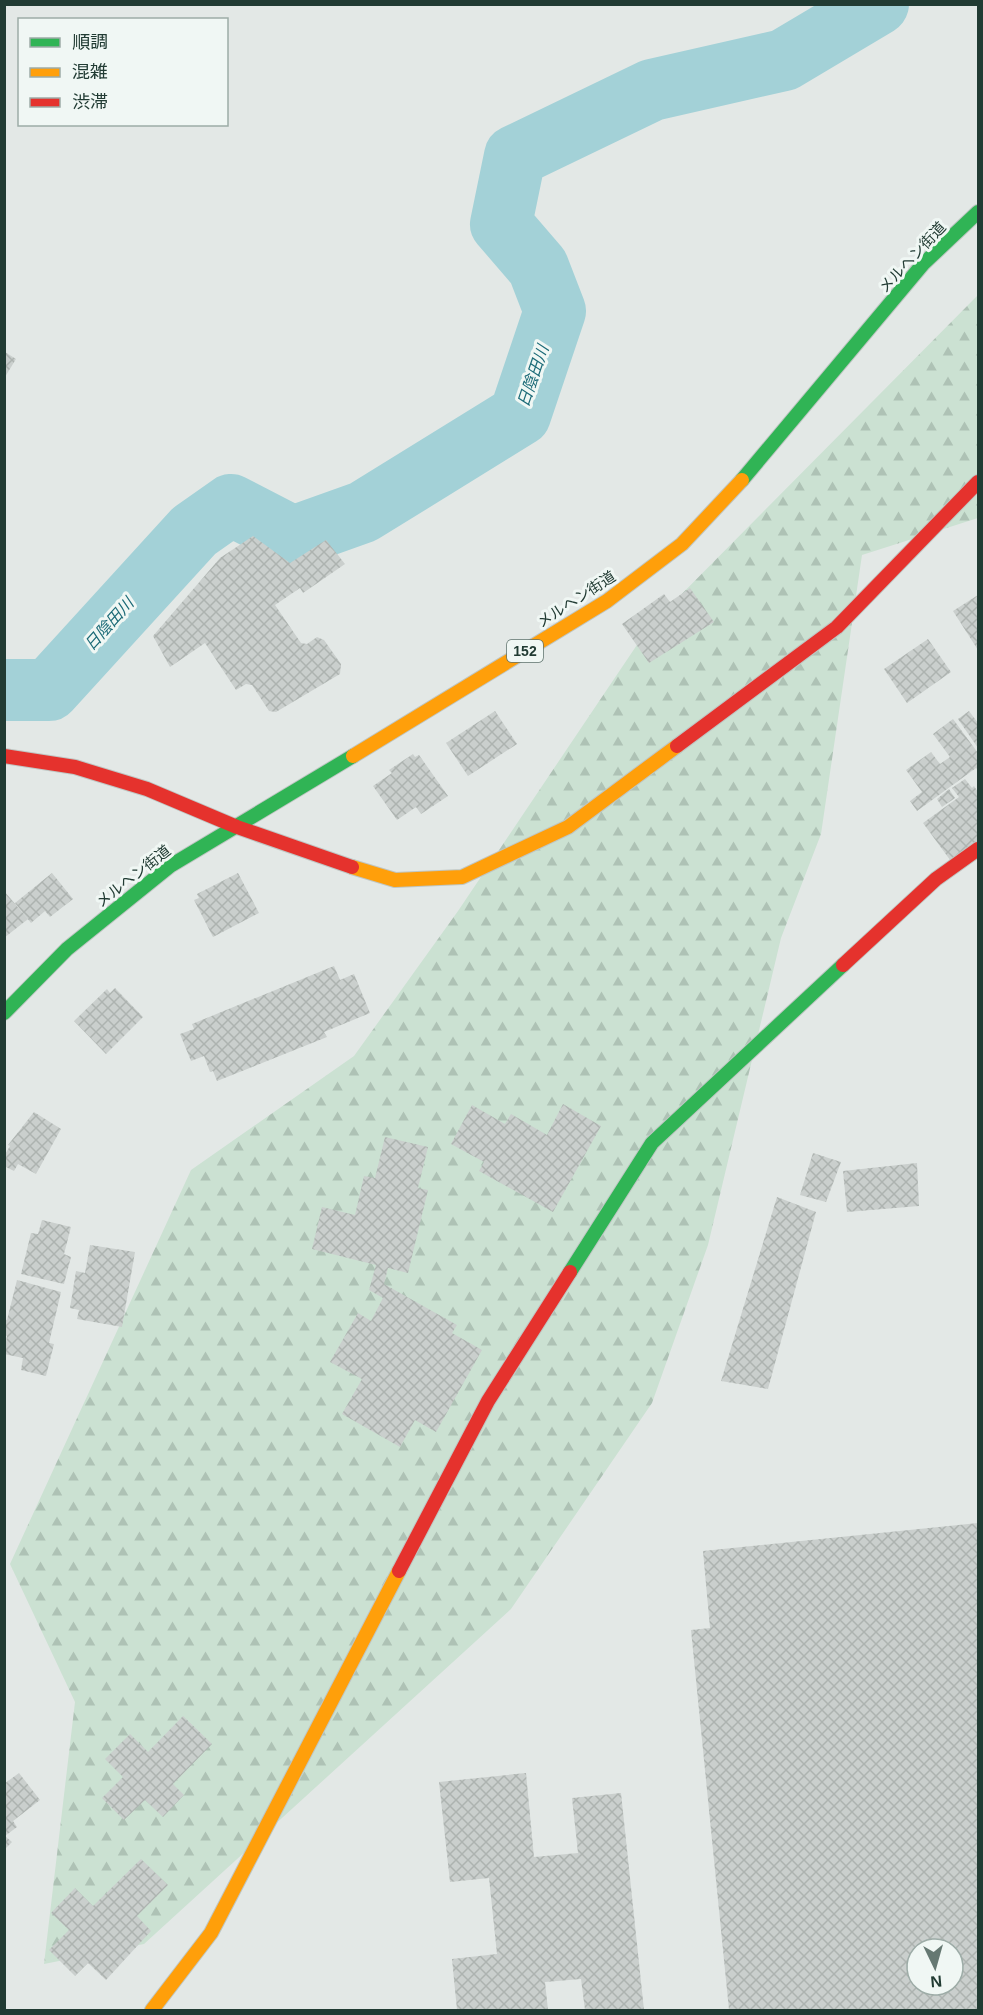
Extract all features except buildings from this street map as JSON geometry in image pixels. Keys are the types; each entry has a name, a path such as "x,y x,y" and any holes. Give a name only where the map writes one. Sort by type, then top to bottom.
{"main road":[{"name":"メルヘン街道","path":"4,1013 67,949 171,866 607,601 682,544 742,480 923,264 978,212"},
{"path":"4,756 75,767 116,779 147,789 237,827 395,880 462,878 568,827 837,627 978,482"},
{"path":"152,2010 211,1934 488,1401 652,1143 936,879 978,849"}],"green space":[{"path":"978,295 978,518 862,555 821,834 781,938 708,1245 652,1403 511,1609 144,1944 44,1964 75,1702 10,1564 191,1170 354,1056 458,911 649,627"}],"waterway":[{"name":"日陰田川","path":"4,690 49,690 194,531 231,505 293,537 363,512 520,415 555,311 538,267 501,224 515,156 652,90 784,60 878,4"}],"traffic: fast":[{"path":"742,480 923,264 978,212"},
{"path":"4,1013 67,949 170,866 353,756"},
{"path":"570,1272 652,1143 843,965"}],"traffic: slow":[{"path":"353,756 607,601 682,544 742,480"},
{"path":"352,867 395,880 462,877 568,827 677,746"},
{"path":"152,2010 211,1933 399,1571"}],"traffic: jam":[{"path":"677,746 837,627 978,482"},
{"path":"4,756 75,767 147,789 237,827 352,867"},
{"path":"843,965 936,879 978,849"},
{"path":"399,1571 488,1401 570,1272"}]}
